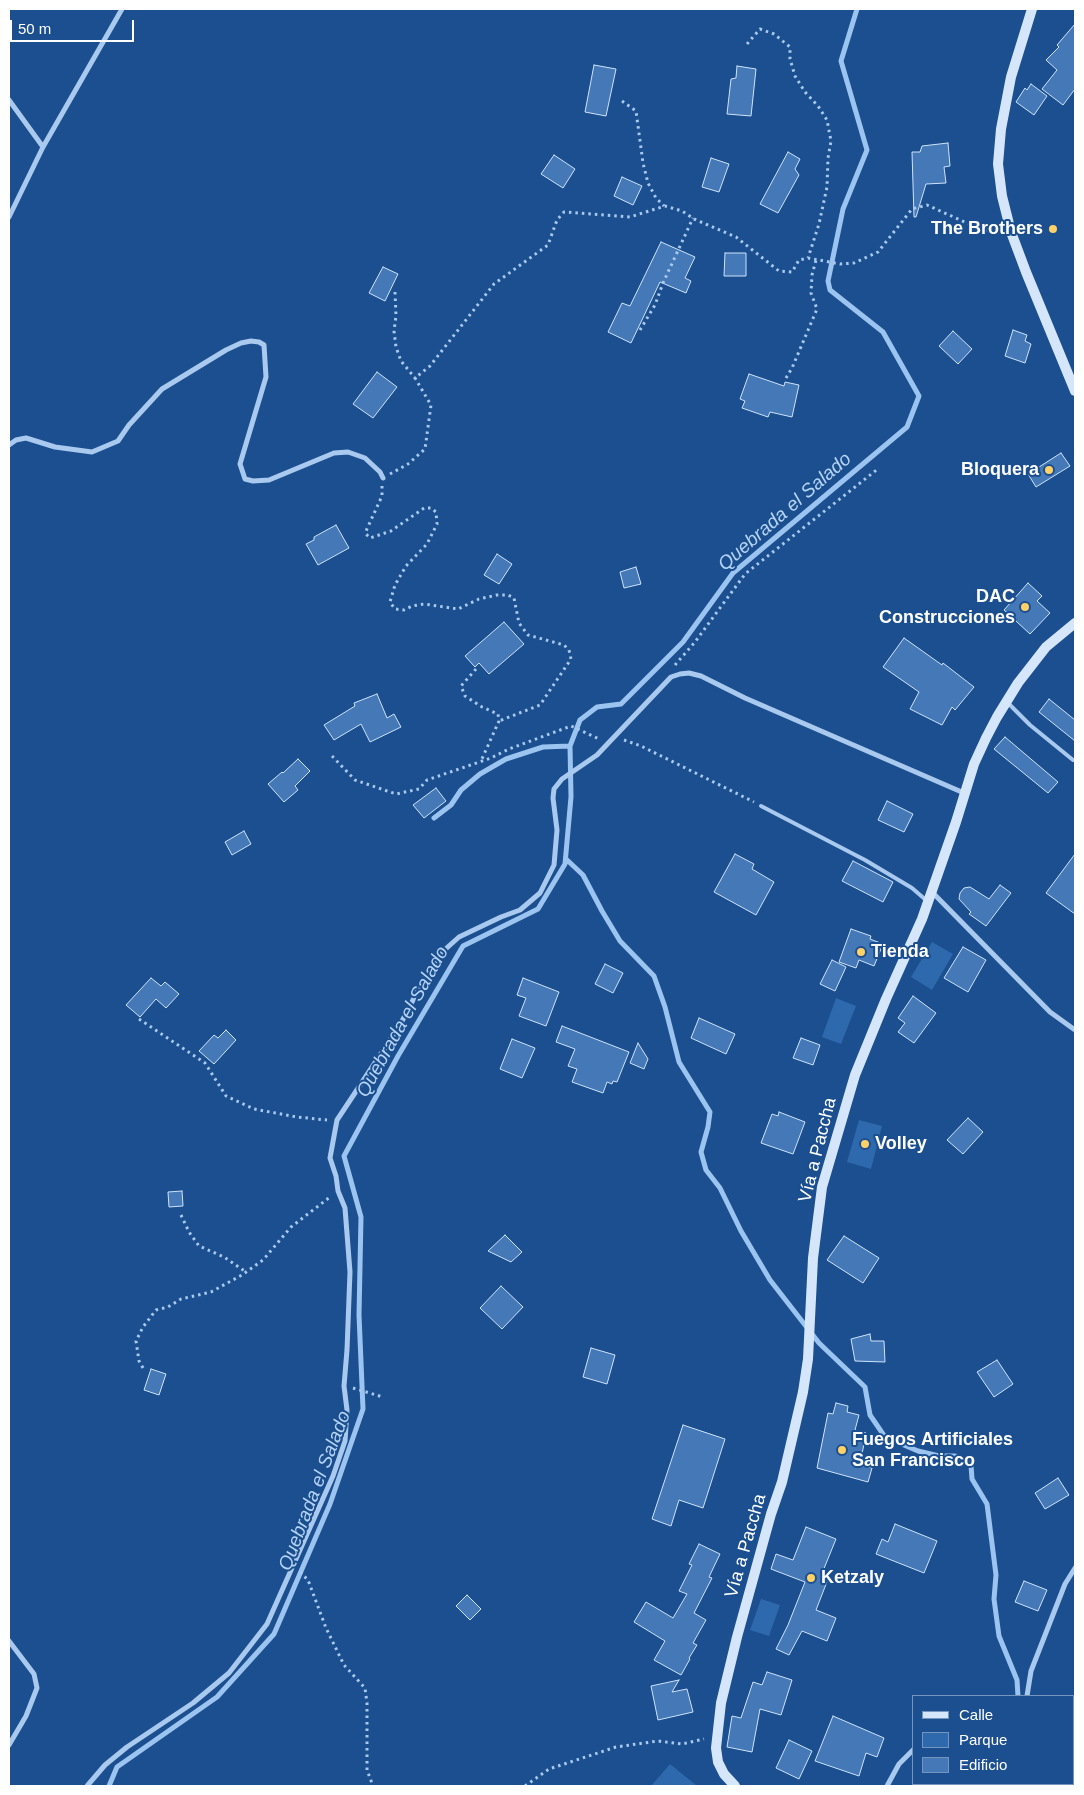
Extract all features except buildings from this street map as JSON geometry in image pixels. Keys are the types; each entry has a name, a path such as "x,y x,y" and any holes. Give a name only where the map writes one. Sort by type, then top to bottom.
{"main road":[{"path":"1032,9 1011,77 1001,129 998,164 1002,196 1011,232 1075,391"},
{"name":"Vía a Paccha","path":"735,1786 724,1774 718,1762 717,1737 721,1704 737,1637 771,1514 782,1482 796,1426 804,1384 811,1314 813,1258 825,1178 855,1075 930,897 964,793 986,738 1018,683 1046,647 1075,623"}],"street":[{"path":"9,217 43,147 122,9"},
{"path":"9,100 43,147"},
{"path":"9,445 16,440 26,438 55,447 92,452 118,441 129,425 162,389 226,350 241,343 251,341 264,345 266,377 240,464 245,479 253,481 269,480 334,453 348,452 365,458 380,472 382,478"},
{"path":"87,1786 105,1765 120,1753 193,1703 229,1673 267,1624 333,1476 344,1440 347,1410 344,1386 350,1272 345,1208 338,1191 336,1176 330,1158 337,1120 400,1025 426,975 440,954 459,937 520,910 540,893 554,865 557,830 553,798 554,789 562,779 597,755 671,677 689,673 700,676 754,702 964,793"},
{"path":"930,897 1050,1012 1075,1030"},
{"path":"1027,1695 1031,1671 1065,1584 1075,1568"},
{"path":"9,1641 34,1674 38,1688 26,1716 9,1745"},
{"path":"887,1786 898,1764 912,1751"}],"lane":[{"path":"1006,702 1030,725 1073,760"},
{"path":"761,806 865,860 930,897"}],"path":[{"path":"747,44 760,29 774,34 790,47 790,59 795,76 827,120 831,142 827,187 819,224 808,258"},
{"path":"622,101 636,111 643,163 648,183 656,198 665,206 682,210 693,218 736,237 779,271 792,272 799,260 808,258 840,264 854,263 878,252 912,208 928,205 969,224 995,233 1011,232"},
{"path":"415,378 430,366 494,284 548,246 557,220 564,212 630,217 665,206"},
{"path":"640,330 656,306 664,283 693,218"},
{"path":"786,378 817,309 811,293 812,274 816,260"},
{"path":"395,292 396,316 394,331 396,347 401,361 415,378 431,405 425,449 408,464 382,478 382,496 366,534 370,538 391,531 424,508 431,508 436,512 437,524 427,544 406,566 395,585 390,602 395,609 404,610 412,606 424,604 458,609 479,599 497,595 508,596 514,598 519,623 528,635 564,645 569,650 571,659 540,705 499,721"},
{"path":"671,677 673,667 695,642 745,574 879,468"},
{"path":"476,669 461,686 465,696 482,707 498,714 499,721 481,762"},
{"path":"332,756 355,780 396,794 419,789 427,780 481,762 571,726 587,734"},
{"path":"613,737 641,746 761,806"},
{"path":"140,1020 205,1063 226,1096 254,1109 297,1117 337,1120"},
{"path":"143,1368 139,1361 136,1342 143,1326 156,1310 168,1307 181,1299 211,1292 246,1272 263,1260 291,1227 338,1191"},
{"path":"181,1215 188,1232 199,1246 224,1257 246,1272"},
{"path":"347,1386 384,1397"},
{"path":"308,1580 326,1628 344,1665 365,1688 367,1703 367,1770 373,1786"},
{"path":"525,1786 548,1768 616,1747 658,1741 682,1744 717,1737"}],"green space":[{"path":"932,942 953,954 932,990 911,977"},
{"path":"836,998 856,1006 841,1044 822,1037"},
{"name":"Volley","path":"859,1120 882,1126 871,1169 847,1162"},
{"path":"761,1599 780,1605 769,1636 750,1630"},
{"path":"670,1764 697,1786 651,1786"}],"waterway":[{"name":"Quebrada el Salado","path":"109,1786 117,1767 217,1697 274,1634 330,1504 363,1409 359,1315 361,1217 344,1156 398,1056 463,946 538,909 565,864 571,797 570,746 580,720 597,707 621,704 683,642 733,573 907,427 919,396 883,332 830,290 828,281 843,209 867,150 841,61 857,9"},
{"path":"434,818 451,805 461,790 480,774 506,759 543,747 570,746"},
{"path":"566,859 583,875 620,941 654,976 665,1007 679,1062 710,1112 701,1152 706,1170 720,1188 741,1231 770,1280 819,1343 865,1387 870,1415 885,1437 918,1451 939,1456 955,1456 971,1465 972,1479 987,1504 996,1575 994,1599 999,1636 1017,1680 1018,1695"}],"place":[{"name":"The Brothers","path":"1053,229"},
{"name":"Bloquera","path":"1049,470"},
{"name":"DAC Construcciones","path":"1025,607"},
{"name":"Tienda","path":"861,952"},
{"name":"Volley","path":"865,1144"},
{"name":"Fuegos Artificiales San Francisco","path":"842,1450"},
{"name":"Ketzaly","path":"811,1578"}]}
